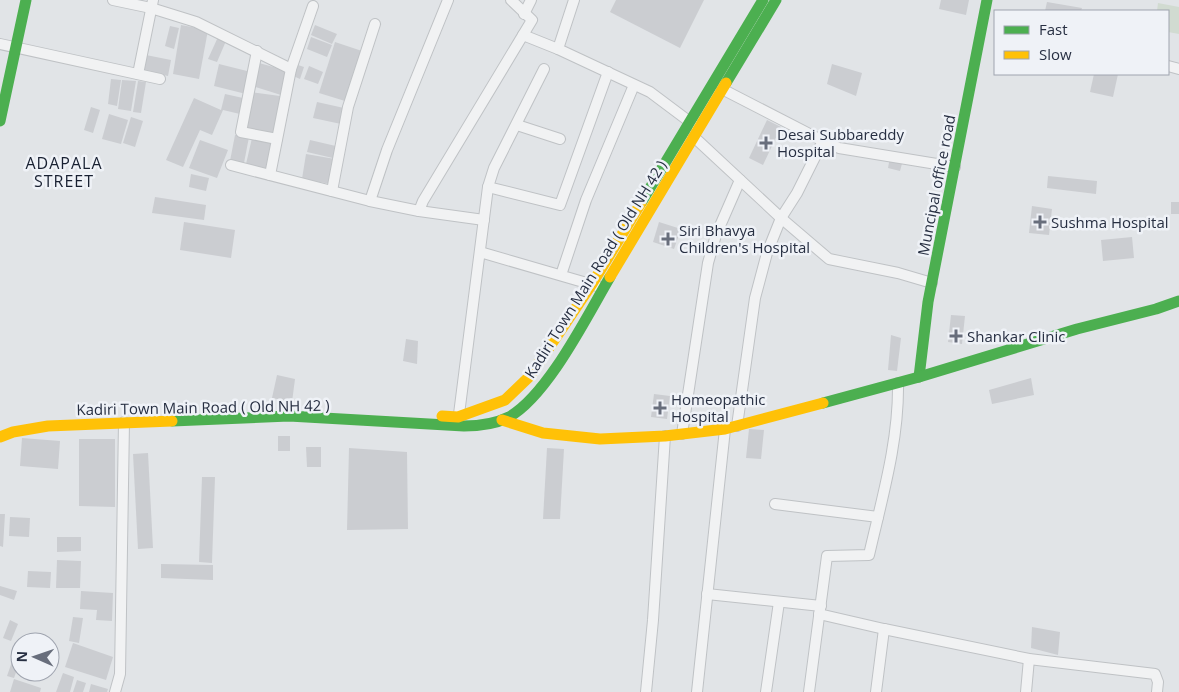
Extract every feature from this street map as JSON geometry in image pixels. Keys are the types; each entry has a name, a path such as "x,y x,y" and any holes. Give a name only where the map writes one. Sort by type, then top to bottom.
{"main road":[{"path":"0,121 26,0"},
{"name":"Kadiri Town Main Road ( Old NH 42 )","path":"0,437 13,432 48,426 288,416 458,421 505,400 530,376 598,286 694,129 763,0"},
{"name":"Kadiri Town Main Road ( Old NH 42 )","path":"0,429 36,418 257,410 458,421 485,425 502,420 518,410 535,394 564,353 598,286 776,0"},
{"name":"Muncipal office road","path":"919,377 932,283 986,0"},
{"path":"502,420 543,433 600,439 665,436 725,429 919,377 1077,329 1156,309 1179,301"}],"street":[{"path":"113,0 152,4 196,22 291,69"},
{"path":"370,201 388,150 448,0"},
{"path":"419,211 423,201 532,20 511,0"},
{"path":"524,14 532,0"},
{"path":"558,49 574,0"},
{"path":"138,74 152,4"},
{"path":"270,175 291,69 313,6"},
{"path":"332,191 348,107 375,24"},
{"path":"523,35 558,49 650,92 694,129 740,180 829,259 898,273 932,283"},
{"path":"0,44 160,79"},
{"path":"257,51 241,132 277,139"},
{"path":"458,421 488,187 494,168 544,70"},
{"path":"488,187 560,205 608,72"},
{"path":"561,275 586,200 634,85"},
{"path":"722,89 839,148 955,167"},
{"path":"516,125 560,138"},
{"path":"737,426 755,298 767,254 781,218 797,193 823,141"},
{"path":"231,165 370,201 419,211 484,220"},
{"path":"682,434 708,263 716,235 740,180"},
{"path":"480,252 598,286"},
{"path":"809,692 827,556 869,555 892,454 899,411 898,382"},
{"path":"116,692 120,674 124,422"},
{"path":"697,692 725,429"},
{"path":"646,692 653,620 665,436"},
{"path":"775,504 878,517"},
{"path":"707,594 779,602 820,610 884,630 1029,659 1156,674 1158,682 1157,692"},
{"path":"766,692 779,602"},
{"path":"876,692 884,630"},
{"path":"1026,692 1029,659"}],"shaded area":[{"path":"1158,3 1179,7 1179,34 1169,32 1169,10 1157,10"}],"building":[{"path":"616,0 704,0 680,48 610,12"},
{"path":"941,0 969,0 966,15 939,9"},
{"path":"1047,2 1082,8 1081,10 1045,10"},
{"path":"181,25 208,30 199,79 173,74"},
{"path":"315,25 337,34 332,44 311,35"},
{"path":"170,26 179,28 174,49 165,46"},
{"path":"218,37 226,41 217,62 208,59"},
{"path":"311,37 332,45 327,57 307,49"},
{"path":"335,42 362,51 345,101 319,93"},
{"path":"146,55 171,60 168,76 143,71"},
{"path":"259,63 288,71 281,95 252,86"},
{"path":"219,64 251,72 246,94 214,86"},
{"path":"295,64 304,67 300,79 291,75"},
{"path":"832,64 862,73 856,96 827,84"},
{"path":"309,66 323,72 318,84 304,79"},
{"path":"1094,75 1118,75 1113,97 1090,92"},
{"path":"111,79 121,80 117,106 108,104"},
{"path":"122,80 136,81 131,111 118,109"},
{"path":"138,81 146,82 141,113 133,112"},
{"path":"251,92 280,96 275,135 245,131"},
{"path":"225,94 243,98 240,114 223,110 212,135 200,130 183,167 166,160 194,98 221,110"},
{"path":"317,102 344,108 341,124 313,118"},
{"path":"91,107 100,110 93,133 84,130"},
{"path":"109,114 128,120 121,144 102,139"},
{"path":"131,117 143,121 135,147 123,143"},
{"path":"767,120 781,127 763,165 749,158"},
{"path":"235,135 249,137 244,163 230,161"},
{"path":"252,138 274,143 268,169 246,164"},
{"path":"200,140 228,150 217,178 189,168"},
{"path":"310,140 340,147 337,159 307,152"},
{"path":"306,154 335,159 331,184 302,179"},
{"path":"890,157 903,160 900,171 888,168"},
{"path":"191,174 209,178 206,191 189,187"},
{"path":"1048,176 1097,181 1096,194 1047,188"},
{"path":"155,197 206,205 204,220 152,213"},
{"path":"1171,202 1179,202 1179,214 1171,214"},
{"path":"1032,206 1052,209 1049,235 1029,233"},
{"path":"184,222 235,230 231,258 180,250"},
{"path":"659,222 681,229 674,249 653,242"},
{"path":"1132,237 1134,258 1103,261 1101,240"},
{"path":"951,315 965,316 962,344 948,342"},
{"path":"891,335 901,338 897,371 888,370"},
{"path":"406,339 418,341 417,364 403,361"},
{"path":"277,375 295,379 292,402 272,398"},
{"path":"1031,378 1034,395 992,404 989,390"},
{"path":"654,394 670,396 667,419 651,417"},
{"path":"749,429 764,430 761,459 746,458"},
{"path":"278,436 290,436 290,451 278,451"},
{"path":"22,438 60,441 58,469 20,466"},
{"path":"79,439 115,439 115,507 79,506"},
{"path":"306,447 321,447 321,467 307,467"},
{"path":"349,448 407,452 408,529 347,530"},
{"path":"547,448 564,449 560,519 543,519"},
{"path":"148,453 153,548 138,549 133,454"},
{"path":"202,477 215,477 212,563 199,562"},
{"path":"0,514 5,514 3,547 0,546"},
{"path":"10,517 30,518 29,537 9,536"},
{"path":"57,537 81,537 81,551 57,552"},
{"path":"57,560 81,561 80,588 56,588"},
{"path":"161,564 213,565 213,580 161,578"},
{"path":"28,571 51,572 50,588 27,587"},
{"path":"0,586 17,591 14,600 0,595"},
{"path":"81,591 113,593 112,621 96,620 97,610 80,609"},
{"path":"73,617 83,618 79,643 69,641"},
{"path":"10,620 18,624 15,632 10,632 10,641 3,638"},
{"path":"1032,627 1060,632 1058,655 1031,648"},
{"path":"73,643 113,657 106,680 65,667"},
{"path":"63,673 74,677 70,692 56,692"},
{"path":"77,680 86,683 83,692 73,692"},
{"path":"13,682 23,682 41,688 40,692 10,692"},
{"path":"91,684 108,689 107,692 89,692"}],"traffic: fast":[{"path":"0,121 26,0"},
{"path":"641,203 763,0"},
{"path":"726,83 776,0"},
{"path":"919,377 928,302 987,0"},
{"path":"172,421 289,416 464,426 482,425 498,421 509,417 524,406 538,391 566,353 610,277"},
{"path":"823,403 1179,301"}],"traffic: slow":[{"path":"610,277 726,83"},
{"path":"442,416 458,417 505,400 530,376 592,284 641,203"},
{"path":"502,420 543,433 600,439 665,436 725,429 823,403"},
{"path":"0,437 13,432 48,426 172,421"}],"place":[{"name":"Desai Subbareddy Hospital","path":"766,143"},
{"name":"Sushma Hospital","path":"1040,222"},
{"name":"Siri Bhavya Children's Hospital","path":"668,239"},
{"name":"Shankar Clinic","path":"956,336"},
{"name":"Homeopathic Hospital","path":"660,408"}],"district":[{"name":"ADAPALA STREET","path":"64,172"}]}
